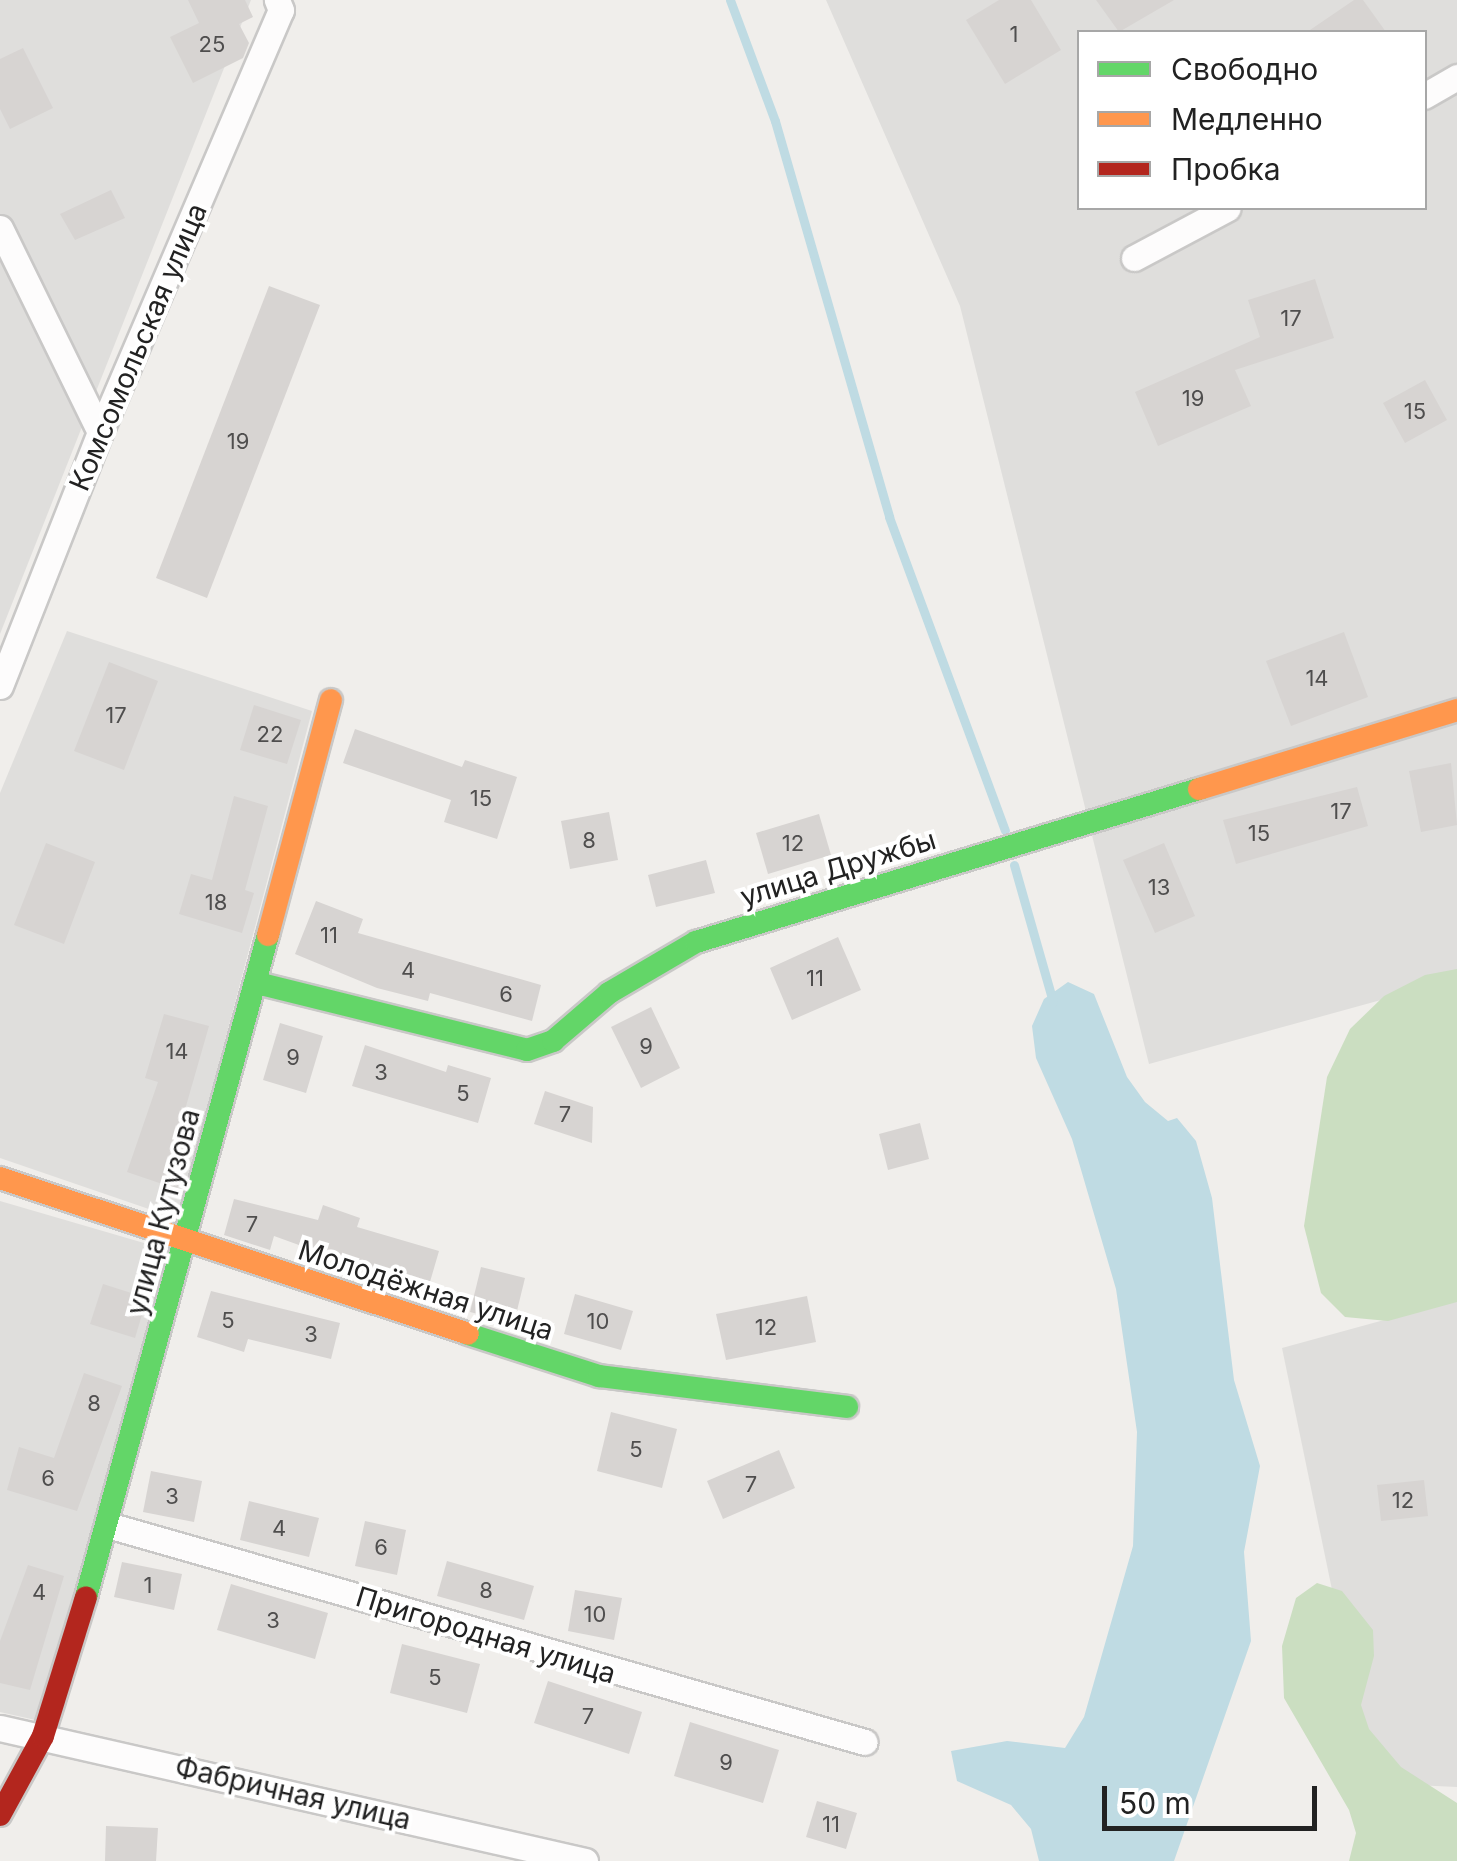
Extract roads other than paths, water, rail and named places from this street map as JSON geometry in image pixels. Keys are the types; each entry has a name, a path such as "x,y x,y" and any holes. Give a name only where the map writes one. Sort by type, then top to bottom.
{"street":[{"name":"Комсомольская улица","path":"0,686 100,432 279,5"},
{"path":"1427,94 1457,77"},
{"path":"1134,258 1224,210"},
{"path":"0,228 100,432"},
{"name":"улица Кутузова","path":"0,1816 43,1736 108,1525 331,700"},
{"name":"улица Дружбы","path":"257,983 527,1050 554,1041 609,993 696,942 1457,710"},
{"name":"Молодёжная улица","path":"0,1178 184,1245 598,1376 847,1407"},
{"name":"Пригородная улица","path":"108,1525 865,1742"},
{"name":"Фабричная улица","path":"0,1728 586,1861"}],"water":[{"path":"1068,982 1094,994 1127,1077 1145,1102 1168,1121 1177,1118 1196,1141 1212,1198 1234,1380 1260,1466 1244,1552 1251,1641 1174,1861 1039,1861 1031,1829 1011,1805 957,1781 951,1751 1007,1741 1065,1748 1084,1717 1133,1546 1137,1432 1116,1289 1072,1139 1036,1058 1032,1026 1044,999"}],"waterway":[{"path":"730,0 775,121 889,517 1005,830"},
{"path":"1014,865 1053,1002"}]}
